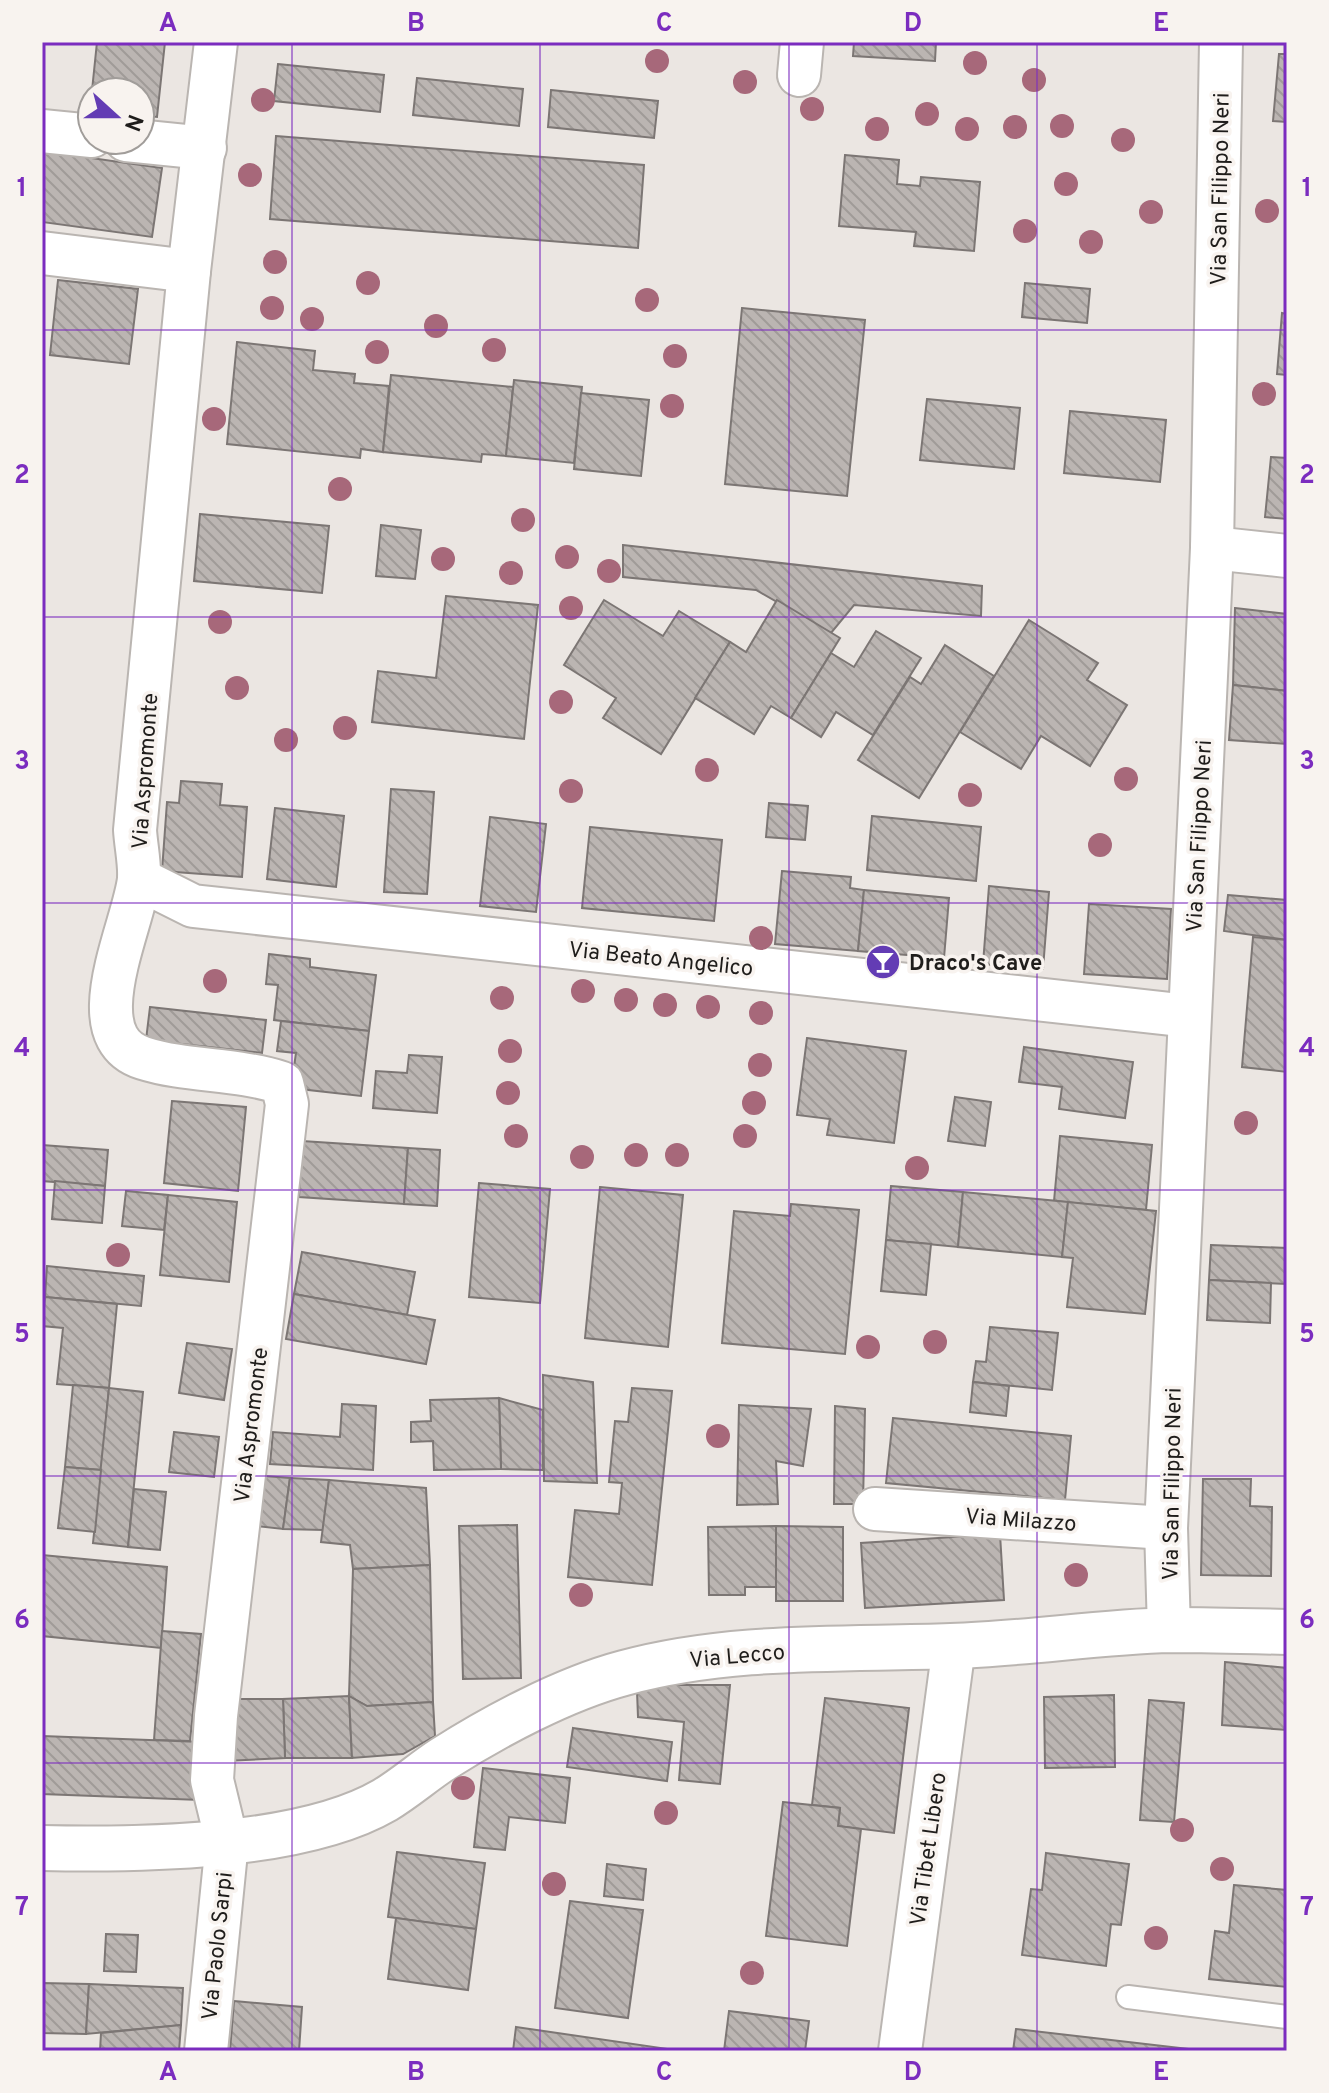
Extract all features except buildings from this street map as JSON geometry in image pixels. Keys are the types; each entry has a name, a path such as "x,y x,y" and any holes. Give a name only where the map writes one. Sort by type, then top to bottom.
{"street":[{"name":"Via Aspromonte","path":"216,42 189,271 135,830 139,879 109,1015 120,1045 142,1058 254,1074 282,1083 287,1104 216,1716 212,1780 227,1842"},
{"name":"Via San Filippo Neri","path":"1169,1630 1166,1528 1212,548 1221,42"},
{"path":"42,131 76,134"},
{"path":"156,143 205,148"},
{"path":"42,253 189,271"},
{"path":"1212,548 1287,556"},
{"name":"Via Beato Angelico","path":"139,879 193,906 1189,1016"},
{"name":"Via Milazzo","path":"875,1509 1166,1528"},
{"name":"Via Lecco","path":"42,1848 110,1850 227,1842 298,1830 383,1801 445,1758 564,1695 621,1673 729,1653 954,1646 1169,1630 1287,1632"},
{"name":"Via Tibet Libero","path":"900,2051 954,1646"},
{"name":"Via Paolo Sarpi","path":"206,2051 227,1842"}],"lane":[{"path":"1128,1997 1287,2017"}],"place":[{"name":"Draco's Cave","path":"883,962"}]}
